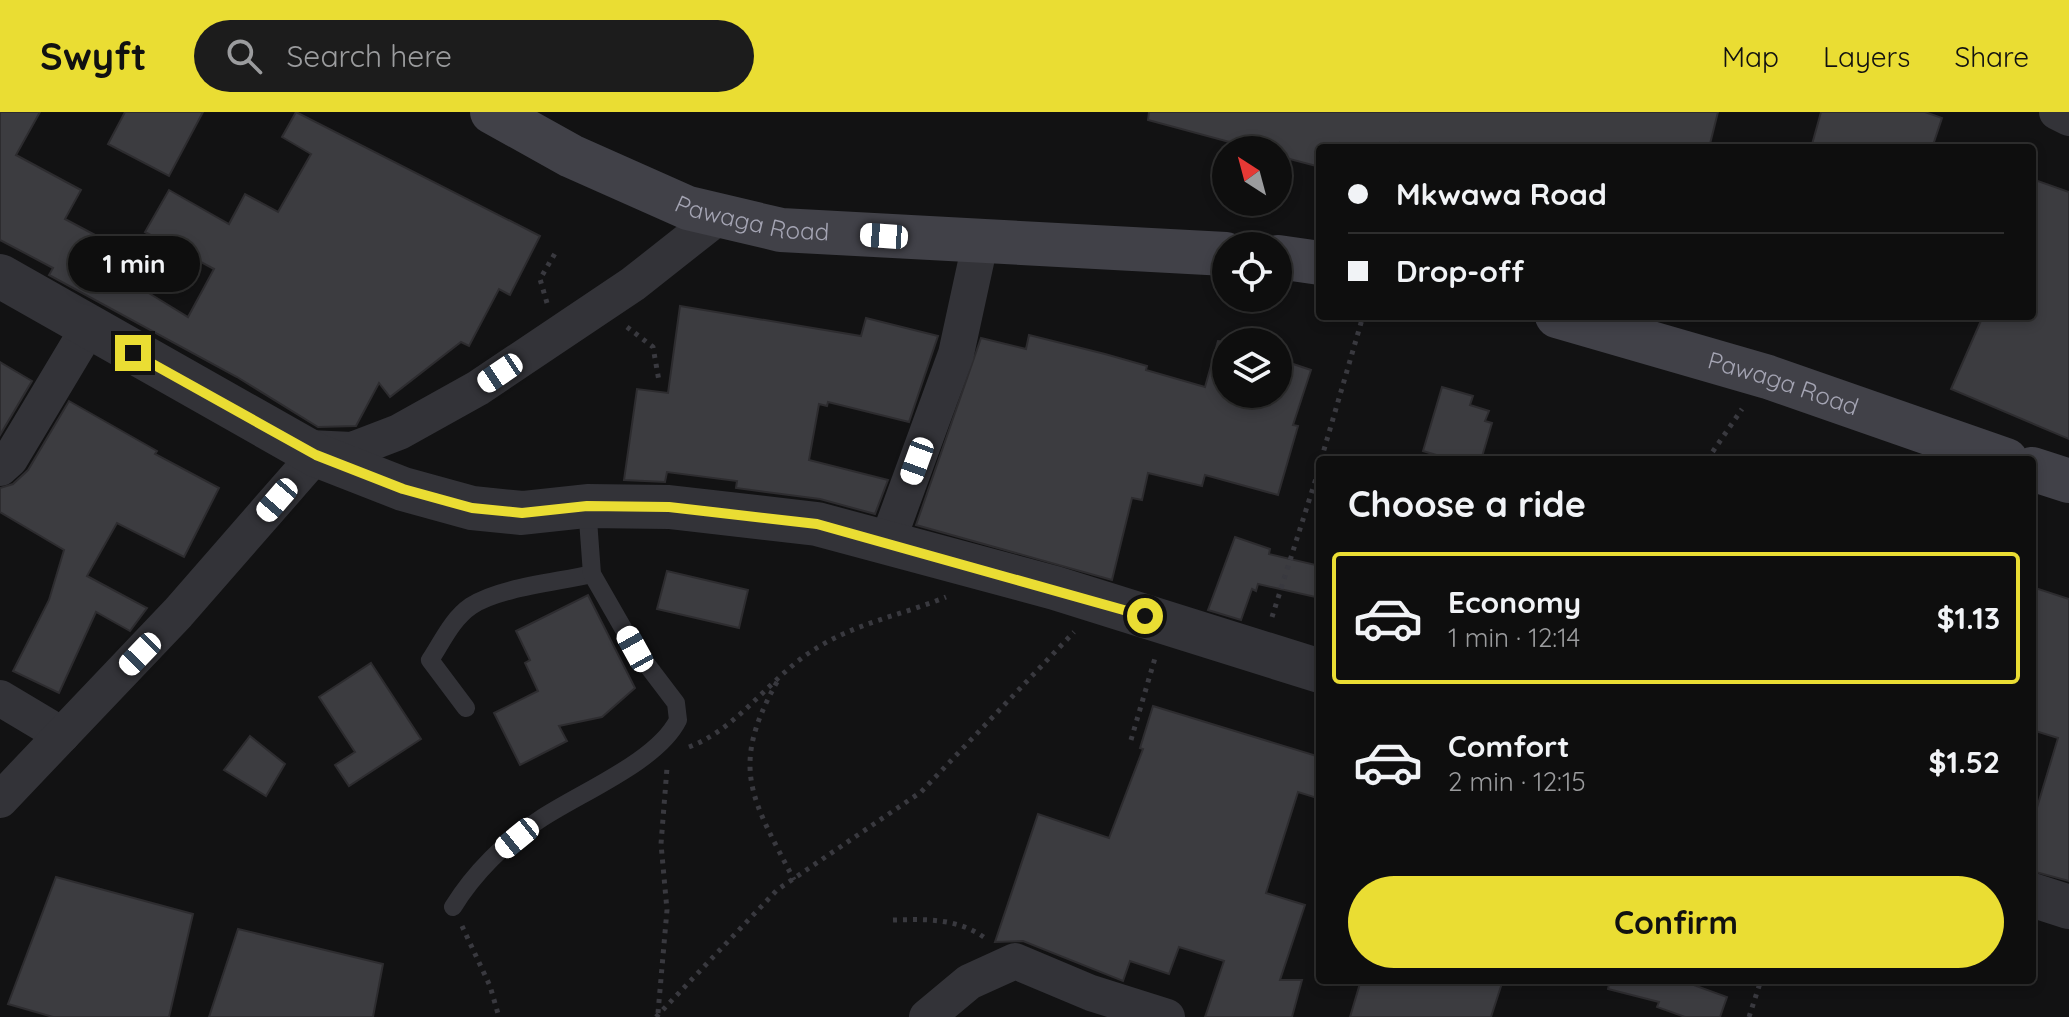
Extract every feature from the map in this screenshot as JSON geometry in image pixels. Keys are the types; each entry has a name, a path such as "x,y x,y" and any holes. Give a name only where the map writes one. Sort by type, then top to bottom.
{"main road":[{"name":"Pawaga Road","path":"492,112 571,156 688,208 781,230 1212,253"},
{"path":"1292,259 1316,262"},
{"name":"Pawaga Road","path":"1571,320 1768,377 1995,456"},
{"path":"2036,470 2069,481"}],"street":[{"path":"2057,112 2069,118"},
{"path":"0,800 178,613 310,451 352,450 399,432 478,388 588,315 718,217"},
{"path":"887,543 956,354 981,239"},
{"path":"0,276 310,451 403,489 472,508 522,513 587,506 740,512 817,524 1102,603 1316,670"},
{"path":"0,468 10,459 89,327"},
{"path":"0,698 62,735"},
{"path":"2036,896 2069,907"},
{"path":"927,1017 969,982 1015,961 1091,993 1167,1017"}],"lane":[{"path":"453,907 467,884 537,821 660,745 678,720 676,703 635,649 592,574 587,506"},
{"path":"466,708 430,660 452,624 472,605 507,593 592,574"}],"path":[{"path":"588,315 629,327 653,347 659,381"},
{"path":"1323,456 1362,320"},
{"path":"1710,456 1731,422 1768,377"},
{"path":"1260,652 1316,478"},
{"path":"640,757 702,742 814,650 859,625 913,611 947,596 980,568"},
{"path":"657,1016 753,911 921,792 1102,603"},
{"path":"1131,740 1166,623"},
{"path":"781,675 760,712 751,750 750,784 757,813 794,880"},
{"path":"657,1016 667,910 661,844 669,751"},
{"path":"453,907 490,986 499,1017"},
{"path":"893,920 935,919 975,931 1015,961"},
{"path":"1749,1017 1760,984"}],"building":[{"path":"0,112 40,112 16,155 81,190 65,219 127,252 116,273 188,317 214,269 145,232 169,190 229,224 245,194 278,212 311,154 282,137 296,112 540,236 510,295 499,289 469,346 461,342 390,397 379,383 356,426 318,427 237,377 49,275 53,268 0,240"},
{"path":"125,112 203,112 169,176 108,144"},
{"path":"1149,112 1718,112 1710,144 1316,144 1316,166 1292,160 1292,136 1212,137 1148,120"},
{"path":"1821,112 1925,112 1942,118 1933,144 1812,144"},
{"path":"2036,180 2069,192 2069,439 1951,389 1981,320 2036,320"},
{"path":"680,306 861,336 866,318 938,336 909,422 828,402 827,406 819,404 809,460 888,480 875,514 820,499 736,488 737,481 667,472 665,482 624,480 637,389 668,393"},
{"path":"1029,335 1147,366 1146,370 1205,387 1212,362 1212,408 1292,408 1292,364 1311,370 1293,425 1298,426 1278,495 1205,475 1202,486 1148,473 1142,500 1132,498 1112,580 916,525 981,338 1026,349"},
{"path":"0,362 32,381 0,435"},
{"path":"1442,387 1473,396 1470,405 1489,411 1485,421 1492,423 1482,456 1440,456 1423,451"},
{"path":"69,401 157,451 155,454 219,488 184,557 117,523 87,576 147,608 130,631 96,612 59,693 13,671 49,600 64,550 0,512 0,488 13,484 28,470"},
{"path":"1235,537 1270,549 1269,554 1316,565 1316,597 1258,584 1256,591 1252,589 1241,620 1208,610"},
{"path":"667,571 748,590 739,628 657,609"},
{"path":"2036,588 2069,599 2069,881 2036,872 2036,811 2058,738 2036,731"},
{"path":"588,595 635,688 602,717 559,726 567,741 520,765 494,713 538,691 525,663 530,660 516,631"},
{"path":"371,663 421,739 349,786 335,765 355,752 319,697"},
{"path":"1153,706 1316,756 1316,798 1298,792 1266,893 1305,905 1280,980 1302,980 1292,1017 1205,1017 1224,961 1179,947 1169,974 1130,961 1123,981 1023,941 995,942 1038,814 1109,838 1143,749 1140,748"},
{"path":"250,736 285,764 266,796 224,770"},
{"path":"56,877 193,914 169,1017 53,1017 8,1004"},
{"path":"238,929 383,964 373,1017 209,1017"},
{"path":"1360,984 1502,984 1491,1017 1350,1017"},
{"path":"1609,984 1691,984 1727,997 1720,1017 1685,1017 1657,1007 1659,1002 1608,989"}],"route":[{"path":"133,353 316,455 403,489 472,508 522,513 587,506 669,507 740,512 817,524 1055,588 1145,616"}]}
